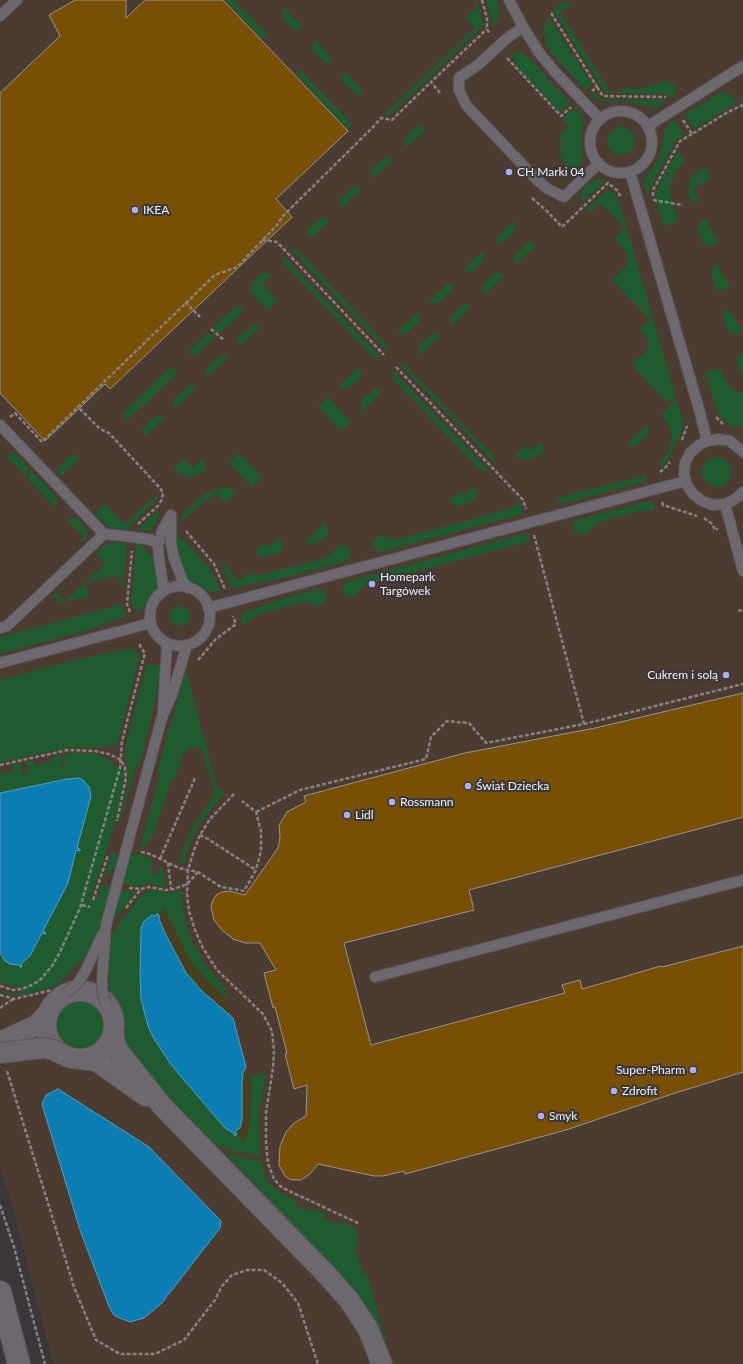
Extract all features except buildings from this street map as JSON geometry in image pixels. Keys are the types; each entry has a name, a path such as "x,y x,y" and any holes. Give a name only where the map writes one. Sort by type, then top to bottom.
{"main road":[{"path":"0,1292 20,1364"}],"street":[{"path":"59,1053 48,1038 46,1030 46,1021 52,1005 65,994 73,992 88,992 101,998 106,1004 113,1018 113,1033 116,1046 120,1053 163,1107 326,1274 349,1300 368,1329 382,1364"},
{"path":"0,1042 37,1025 48,1013"},
{"path":"81,1059 90,1058 100,1053 108,1045 113,1033"},
{"path":"2,1058 43,1048 54,1050 72,1058 94,1061 163,1107"}],"lane":[{"path":"0,16 17,0"},
{"path":"509,0 523,27 540,54 600,119"},
{"path":"523,27 505,40 479,64 459,78 459,90 466,106 537,180 548,189 564,197 599,164"},
{"path":"648,126 743,66"},
{"path":"623,110 637,115 648,126 652,136 652,148 648,158 640,167 630,172 613,172 603,167 599,164 592,153 590,141 593,129 600,119 613,112 623,110"},
{"path":"630,172 700,409 707,440"},
{"path":"0,425 104,534 152,540 158,545"},
{"path":"743,452 730,442 719,439 707,440 690,453 685,463 684,474 693,494 702,501 713,505 725,504 734,500 743,492"},
{"path":"208,608 686,481"},
{"path":"725,504 743,571"},
{"path":"164,591 158,545 163,529 172,515 171,544 174,558 183,582 188,588"},
{"path":"0,628 7,626 104,534"},
{"path":"172,588 188,588 201,595 208,608 210,618 206,632 199,639 187,645 172,645 168,643 157,635 151,623 153,605 164,591 172,588"},
{"path":"0,663 151,623"},
{"path":"162,717 168,643"},
{"path":"65,994 75,987 85,972 106,925 162,717 172,695 187,645"},
{"path":"374,977 743,880"},
{"path":"106,925 102,981 102,991 106,1004"}],"path":[{"path":"482,0 487,18 487,29 490,34"},
{"path":"4,414 9,418 15,413 42,442 185,302 215,275 236,267 277,225 282,217 363,135 382,118 392,120 487,29"},
{"path":"431,82 440,93"},
{"path":"682,205 653,199 653,190 680,141 692,134"},
{"path":"532,198 562,227 608,183 618,191 623,201"},
{"path":"262,240 277,242 384,355"},
{"path":"185,302 200,318"},
{"path":"211,329 224,340"},
{"path":"78,407 100,429 109,433 163,493 160,503 134,528"},
{"path":"160,503 163,507"},
{"path":"185,530 214,564 226,590"},
{"path":"130,612 127,604 132,545"},
{"path":"738,611 743,610"},
{"path":"197,661 216,640 236,624 233,616"},
{"path":"0,986 13,990 22,989 34,984 45,975 59,954 82,905 120,768 122,741 145,653 139,643"},
{"path":"256,812 300,790 426,759 431,737 447,721 469,723 486,743 584,724 743,684"},
{"path":"0,765 68,750 95,751 109,754 121,760 125,767 126,778 116,828"},
{"path":"160,859 195,778"},
{"path":"234,794 210,819 200,835 194,850 188,870 187,894 189,911 203,948 217,970 263,1014 272,1031 274,1051 273,1068 266,1112 266,1142 268,1163 274,1179 280,1186 287,1190 360,1224"},
{"path":"139,852 150,854 179,868 198,872 221,887 244,891 256,870 261,851 261,831 256,812 242,801"},
{"path":"200,835 256,870"},
{"path":"93,900 110,849"},
{"path":"168,863 171,889"},
{"path":"123,887 136,889 150,887 171,889 188,884 198,872"},
{"path":"82,905 90,907"},
{"path":"0,1008 14,999"},
{"path":"2,1058 74,1288 96,1340 120,1354 155,1354 184,1340 215,1300 222,1286 232,1275 247,1270 264,1270 282,1283 298,1303 318,1364"},
{"path":"0,1204 14,1247 45,1364"}],"shaded area":[{"name":"Homepark Targówek","path":"0,0 743,0 743,1364 53,1364 11,1201 0,1168"}],"green space":[{"path":"225,0 234,0 267,34 262,39"},
{"path":"477,0 483,26 387,117 385,114 475,28 466,18 475,9"},
{"path":"486,0 498,0 498,18 494,28"},
{"path":"563,2 572,4 560,12 611,93 605,93 553,10"},
{"path":"284,8 303,28 294,30 283,19 282,13"},
{"path":"548,16 592,85 586,90 553,55 547,46 544,33 545,23"},
{"path":"315,40 333,60 330,62 325,62 313,51 312,46"},
{"path":"511,53 522,53 533,61 543,74 570,102 560,112 519,69"},
{"path":"300,70 352,124 348,129 296,74"},
{"path":"345,72 364,92 360,95 355,93 343,82 342,77"},
{"path":"667,80 674,85 676,92 673,97 667,94 616,93 624,88 641,89"},
{"path":"595,93 600,99 665,100 666,102 651,108 627,101 604,102 595,99 591,95"},
{"path":"720,93 730,95 738,102 694,129 685,114"},
{"path":"576,108 580,113 583,122 581,143 583,159 580,166 575,168 567,166 562,160 560,154 561,144 559,136 569,126 562,119"},
{"path":"675,120 684,136 677,140 655,178 649,192 646,194 644,185 645,180 658,160 664,132 670,123"},
{"path":"422,126 426,129 406,148 404,143 405,138 416,127"},
{"path":"621,127 631,131 635,141 631,151 621,155 611,151 607,141 611,131"},
{"path":"678,150 685,161 677,169 670,185 671,197 678,222 663,226 655,198 660,182"},
{"path":"385,157 394,159 374,178 371,174 372,169"},
{"path":"705,167 711,178 693,189 700,201 693,202 688,195 689,184 692,176"},
{"path":"600,179 607,179 582,203 580,197 583,189 591,182"},
{"path":"353,187 362,189 342,208 339,204 340,200"},
{"path":"607,190 615,194 619,201 676,398 666,401 632,365 649,345 647,338 640,329 650,319 612,280 626,267 628,261 627,253 615,238 625,228 601,203 591,212 587,209"},
{"path":"326,217 330,220 310,239 308,229 320,219"},
{"path":"705,219 719,242 708,246 702,241 698,227 699,223"},
{"path":"514,221 516,226 514,232 503,242 497,242 494,240"},
{"path":"528,242 536,245 516,264 514,259 515,255"},
{"path":"290,248 298,250 388,346 387,351"},
{"path":"482,252 484,254 483,261 473,271 467,273 462,270"},
{"path":"282,255 381,358 375,358 372,356 284,264"},
{"path":"716,264 730,286 722,290 716,289 711,273 712,267"},
{"path":"265,272 272,275 262,284 278,301 267,310 250,289 252,283"},
{"path":"496,273 502,273 504,276 485,294 482,290 483,285"},
{"path":"450,282 452,288 451,292 438,303 432,303 429,301"},
{"path":"466,303 472,306 452,325 450,320 451,316"},
{"path":"237,305 242,308 242,312 219,334 213,327"},
{"path":"728,309 742,331 737,334 732,334 727,330 723,316 725,311"},
{"path":"418,312 420,319 418,323 407,333 401,334 398,331"},
{"path":"253,324 260,327 240,346 238,338"},
{"path":"209,332 214,338 196,355 192,355 189,352 190,350"},
{"path":"432,334 437,334 440,336 420,355 418,350 419,346"},
{"path":"743,352 743,376 739,371 736,360 738,355"},
{"path":"221,355 226,355 228,357 208,376 206,374 206,369"},
{"path":"400,364 404,364 408,367 493,456 495,464"},
{"path":"359,367 362,374 360,378 349,388 345,389 339,386"},
{"path":"170,368 174,368 177,372 176,374 130,418 126,418 123,413"},
{"path":"720,368 725,380 731,388 743,394 743,427 735,427 728,424 721,418 717,410 705,372"},
{"path":"393,371 488,470 483,471 478,468 394,380 392,376"},
{"path":"192,385 196,388 176,407 174,404 174,399 188,386"},
{"path":"374,389 382,391 362,411 360,405 361,401"},
{"path":"328,397 351,422 341,431 318,407"},
{"path":"677,401 683,422 682,431 668,460 661,467 659,461 666,455 670,448 672,437 668,424 661,415 670,406 669,404"},
{"path":"160,415 165,418 144,437 143,428 156,416"},
{"path":"647,425 649,430 647,436 635,446 626,444"},
{"path":"540,442 544,449 541,455 524,460 520,459 516,455 526,446 530,451"},
{"path":"239,453 262,477 252,487 229,463"},
{"path":"9,454 16,455 29,468 25,476 6,456"},
{"path":"73,455 80,458 60,477 58,471 59,467"},
{"path":"717,457 728,461 732,472 728,483 717,487 706,483 702,472 706,461"},
{"path":"184,459 193,468 203,459 206,464 206,469 202,473 189,477 179,474 174,468"},
{"path":"31,470 57,498 58,503 56,508 27,478"},
{"path":"646,475 647,481 565,503 561,503 556,498"},
{"path":"473,486 477,495 473,502 457,506 449,501 459,491 464,496"},
{"path":"226,487 230,488 236,493 225,503 216,492 206,502 204,501 182,521 181,520 186,511 199,498 210,491"},
{"path":"157,494 157,500 129,526 129,530 110,528 95,514 105,504 125,524"},
{"path":"652,500 655,510 640,511 595,524 587,534 584,535 580,535 574,530 574,522 577,520"},
{"path":"518,502 521,505 523,514 381,552 377,551 373,547 373,540 378,536 399,539 505,510 513,507"},
{"path":"158,511 160,512 152,529 148,531 137,530"},
{"path":"74,517 78,519 87,530 88,535 86,540 67,520"},
{"path":"325,523 328,531 324,539 313,544 305,542"},
{"path":"177,533 209,567 221,591 206,592 188,581 177,552"},
{"path":"528,533 530,541 366,585 361,588 355,596 348,596 342,591 344,584 348,581"},
{"path":"278,538 283,547 278,553 261,557 254,553 264,543 269,547"},
{"path":"114,542 127,544 123,587 122,588 118,575 85,583 89,596 60,603 54,596 55,591 65,601 105,564 96,554 105,545"},
{"path":"136,544 144,547 153,559 157,587 151,600 143,608 136,612 131,603"},
{"path":"339,546 347,546 351,553 350,558 346,561 283,578 232,588 219,560 239,581 247,574 254,576 324,559"},
{"path":"317,589 326,593 325,602 322,605 317,606 306,602 299,603 260,614 243,625 240,620 242,613"},
{"path":"122,604 126,616 85,631 0,654 0,637"},
{"path":"180,606 187,609 190,616 187,623 180,626 173,623 170,616 173,609"},
{"path":"132,648 140,656 117,745 99,748 67,748 0,762 0,680 91,656"},
{"path":"147,662 151,665 160,665 157,693 139,767 136,766 115,841 128,781 128,768 125,760 126,743"},
{"path":"186,669 216,785 225,794 199,825 190,844 184,865 179,862 185,843 196,821 215,794 202,750 199,748 189,748 182,755 175,779 171,781 154,833 143,849 140,849 160,773 157,772"},
{"path":"78,752 96,754 104,757 116,767 123,769 124,772 124,781 114,827 91,897 97,899 101,884 113,887 102,931 87,953 56,986 24,995 5,994 0,991 22,993 20,986 9,986 0,982 0,953 1,957 14,965 21,966 21,964 30,956 42,932 46,933 43,931 68,883 76,850 80,851 77,848 91,795 89,787 75,778 0,793 0,773 13,771 12,765 21,763 23,774 28,773 26,762 33,760 35,766 51,762 51,757 60,755 62,766 65,766 63,754"},
{"path":"113,849 119,858 119,864 103,879"},
{"path":"139,854 152,859 153,864 150,873 157,875 161,866 166,887 150,884 133,886 120,883 129,855"},
{"path":"119,889 136,892 110,926"},
{"path":"150,890 169,893 182,890 183,911 191,939 206,966 224,986 228,1000 196,968 188,956 164,910 155,917 152,915 148,917 144,921 141,928 141,999 148,1026 153,1037 172,1066 225,1128 232,1132 235,1136 237,1134 243,1141 248,1133 250,1119 252,1084 249,1077 266,1073 259,1114 260,1156 234,1151 223,1147 203,1146 113,1047 105,1056 84,1065 72,1064 61,1060 45,1044 41,1033 44,1010 50,1000 59,992 81,986 93,989 103,994 110,1001 107,940 141,895"},
{"path":"224,1152 261,1161 265,1176 270,1184 280,1193 297,1201 295,1205 310,1211 312,1208 326,1214 324,1218 339,1225 341,1221 355,1228 360,1246 355,1247 363,1274 367,1273 390,1356 371,1313 351,1286"}],"sand":[{"path":"164,909 188,956 196,968 228,1000 233,1018 202,991 186,973 159,919 159,915"},
{"path":"246,1067 252,1084 250,1120 248,1133 244,1141 235,1131 240,1128 242,1119 242,1084 243,1073"}],"water":[{"path":"79,778 89,787 91,796 77,848 80,849 80,851 76,850 68,883 43,931 46,933 42,933 30,956 21,964 22,967 19,965 10,964 5,961 0,953 0,793 67,779"},
{"path":"157,914 159,915 159,919 165,933 186,973 202,991 233,1018 246,1067 243,1073 242,1084 242,1119 240,1128 235,1131 237,1134 235,1136 232,1132 225,1128 172,1066 153,1037 148,1026 141,999 141,928 144,921 152,915 155,916"},
{"path":"58,1089 149,1147 221,1221 220,1228 161,1304 144,1318 130,1322 115,1316 110,1309 80,1230 42,1104 46,1095"}],"place":[{"name":"CH Marki 04","path":"509,172"},
{"name":"IKEA","path":"135,210"},
{"name":"Homepark Targówek","path":"372,584"},
{"name":"Cukrem i solą","path":"726,675"},
{"name":"Świat Dziecka","path":"468,786"},
{"name":"Rossmann","path":"392,802"},
{"name":"Lidl","path":"347,815"},
{"name":"Super-Pharm","path":"693,1070"},
{"name":"Zdrofit","path":"614,1091"},
{"name":"Smyk","path":"541,1116"}]}
